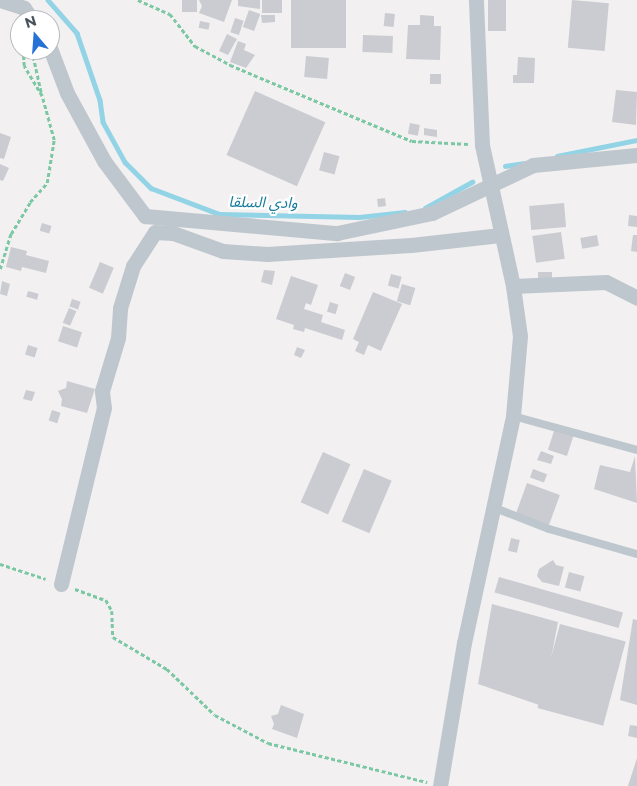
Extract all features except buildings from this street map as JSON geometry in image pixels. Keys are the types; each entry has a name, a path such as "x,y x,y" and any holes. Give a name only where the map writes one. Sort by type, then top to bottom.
{"street":[{"path":"0,0 25,10"},
{"path":"440,785 464,644 495,508 513,416 520,336 512,286 482,145 476,0"},
{"path":"55,60 67,93 104,161 145,216 337,233 432,213 489,183 532,165 637,155"},
{"path":"61,584 104,408 102,391 118,338 120,308 133,266 155,232 173,233 223,251 268,254 411,245 500,235"},
{"path":"512,286 606,282 637,298"}],"lane":[{"path":"513,416 637,450"},
{"path":"495,508 549,529 637,554"}],"path":[{"path":"138,0 170,14 195,46 230,65 385,131 412,141 482,145"},
{"path":"24,60 24,66 42,96"},
{"path":"0,269 11,234 30,202 47,183 54,140 34,60"},
{"path":"0,564 106,600 112,611 113,637 167,669 215,715 268,743 440,785"}],"waterway":[{"name":"وادي السلقا","path":"48,0 77,33 100,100 103,122 125,162 151,188 219,214 359,217 405,212"},
{"name":"وادي السلقا","path":"557,156 637,140"},
{"name":"وادي السلقا","path":"505,166 523,163"},
{"name":"وادي السلقا","path":"425,208 472,182"}]}
